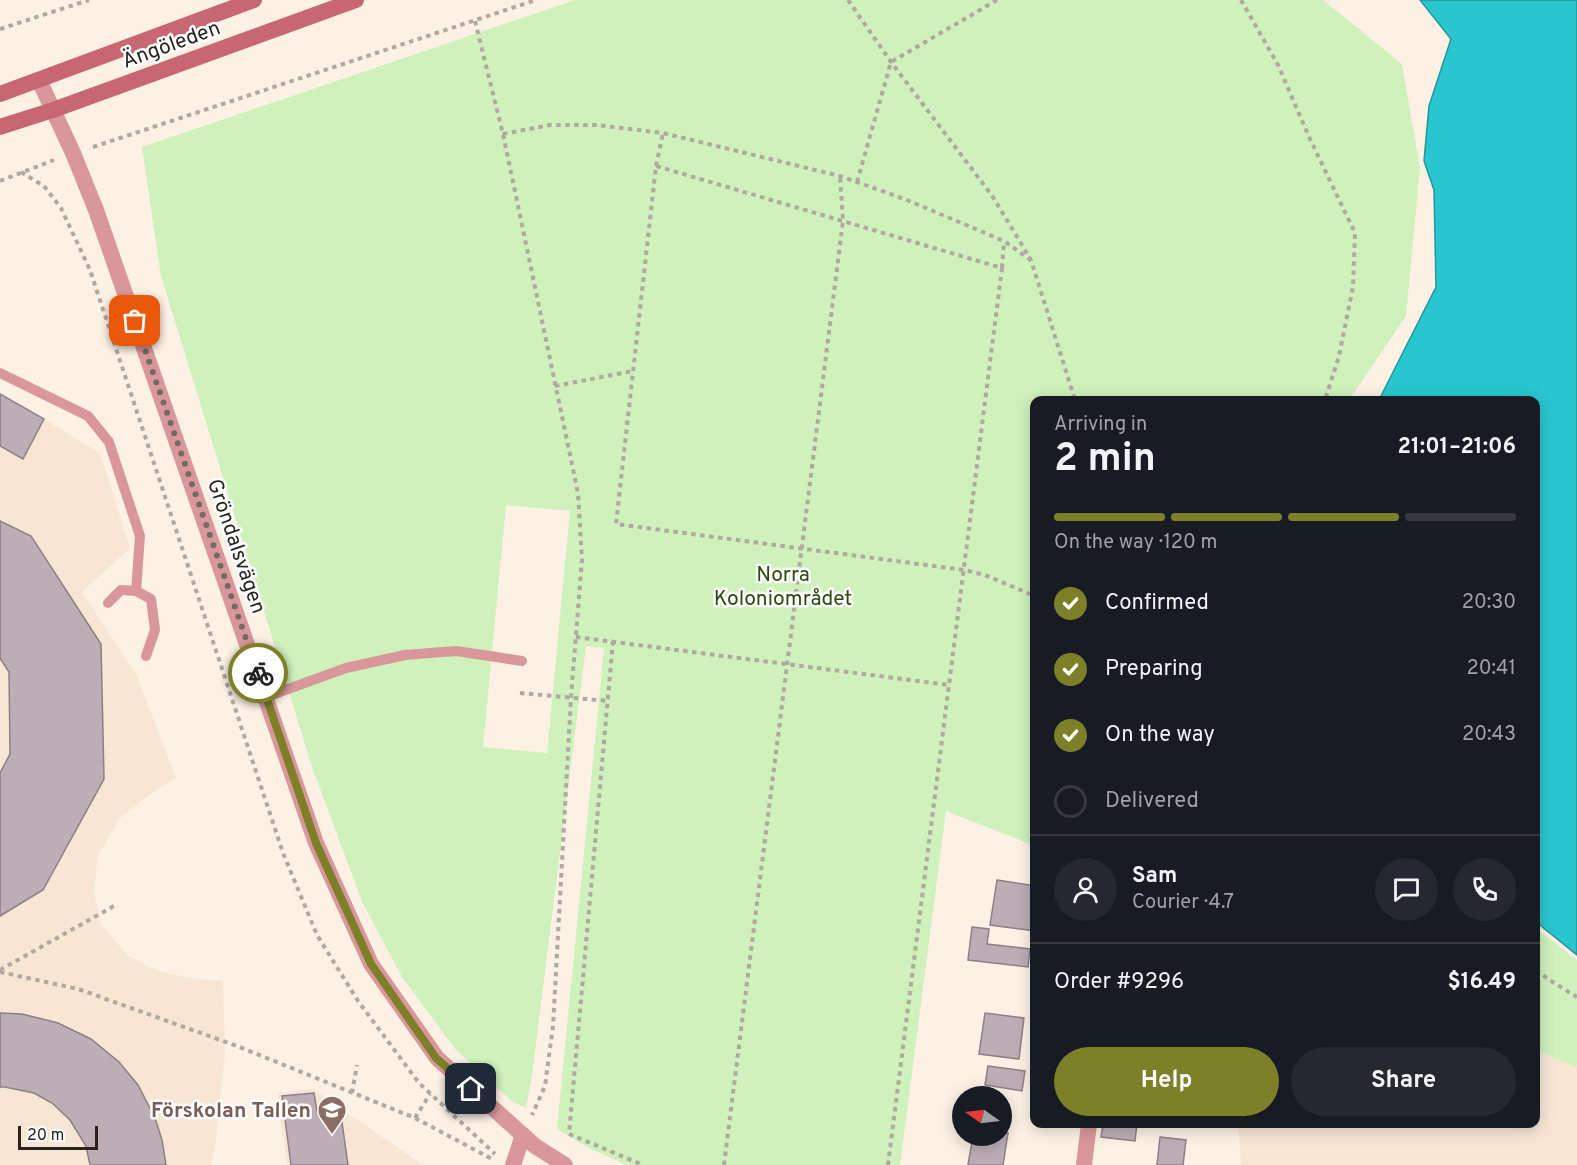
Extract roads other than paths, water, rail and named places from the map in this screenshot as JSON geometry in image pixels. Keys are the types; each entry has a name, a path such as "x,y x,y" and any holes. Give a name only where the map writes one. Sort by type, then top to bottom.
{"main road":[{"name":"Ängöleden","path":"0,94 254,0"},
{"name":"Ängöleden","path":"0,128 356,0"}],"street":[{"name":"Gröndalsvägen","path":"39,80 96,210 316,843 371,964 436,1058 535,1146 565,1165"},
{"path":"1084,1165 1089,1128"},
{"path":"513,1165 523,1135"}],"lane":[{"path":"0,373 88,416 109,442 140,536 136,591"},
{"path":"108,603 121,590 136,591 151,599 155,630 146,656"},
{"path":"266,697 346,668 405,655 456,651 522,661"}],"water":[{"path":"1420,0 1577,0 1577,955 1540,925 1540,396 1381,396 1436,287 1434,190 1424,161 1429,106 1451,39"}],"place":[{"name":"Förskolan Tallen","path":"332,1136"}],"park label":[{"name":"Norra Koloniområdet","path":"783,586"}]}
